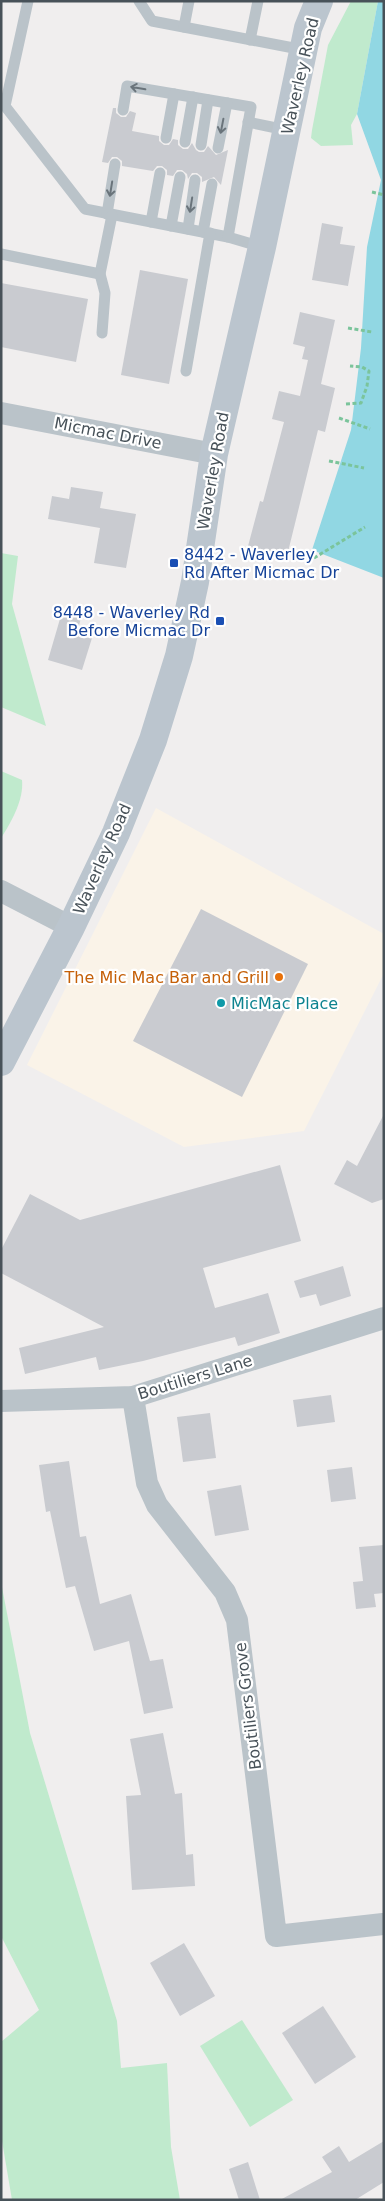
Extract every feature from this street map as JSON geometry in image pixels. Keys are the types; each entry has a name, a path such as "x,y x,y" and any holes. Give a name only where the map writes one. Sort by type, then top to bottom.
{"main road":[{"name":"Waverley Road","path":"1,1062 71,927 116,833 153,740 179,656 195,582 214,454 262,247 308,28 319,1"}],"street":[{"name":"Micmac Drive","path":"1,413 214,454"},
{"path":"1,891 71,927"},
{"name":"Boutiliers Lane","path":"1,1401 133,1397 384,1318"},
{"name":"Boutiliers Grove","path":"133,1397 147,1483 157,1505 225,1592 237,1620 276,1936 383,1924"}],"lane":[{"path":"28,1 3,105 85,209 206,232 262,247"},
{"path":"139,1 152,21 304,50"},
{"path":"184,28 189,1"},
{"path":"250,40 255,2"},
{"path":"123,110 127,86 251,107 228,237"},
{"path":"166,138 174,94"},
{"path":"186,142 193,97"},
{"path":"201,145 208,100"},
{"path":"218,148 227,103"},
{"path":"248,122 286,130"},
{"path":"102,333 105,293 100,274 115,164"},
{"path":"151,222 160,173"},
{"path":"171,226 180,177"},
{"path":"188,229 195,180"},
{"path":"186,371 212,184"},
{"path":"1,254 100,274"}],"path":[{"path":"372,192 384,194"},
{"path":"348,328 372,332"},
{"path":"346,404 361,403 367,386 369,371 362,367 350,366"},
{"path":"339,418 370,429"},
{"path":"329,461 364,468"},
{"path":"314,558 364,527"}],"shaded area":[{"path":"156,808 384,934 384,973 304,1131 184,1147 27,1065"}],"green space":[{"path":"351,1 378,1 357,114 351,125 353,145 321,146 311,138 328,45"},
{"path":"1,553 18,556 12,604 46,726 1,707"},
{"path":"1,771 22,780 22,787 16,810 1,838"},
{"path":"1,1582 30,1733 117,2021 121,2068 167,2063 171,2147 180,2200 12,2200 1,2135 1,2042 39,2010 1,1936"},
{"path":"242,2020 293,2100 250,2127 200,2046"}],"water":[{"path":"378,1 384,1 384,578 312,550 351,430 361,348 367,247 381,180 357,114"}],"building":[{"path":"113,108 116,108 116,113 121,117 126,117 130,111 136,113 132,131 159,136 159,141 164,145 169,145 173,139 178,140 178,145 183,149 188,149 192,143 199,152 204,152 208,146 216,155 228,150 221,185 214,177 202,182 202,177 197,173 192,173 188,179 187,174 182,170 177,170 173,176 167,175 167,170 162,166 157,166 153,171 122,166 122,161 117,157 112,157 108,163 102,162"},
{"path":"322,223 343,227 340,244 355,246 348,286 312,280"},
{"path":"140,270 188,279 169,384 121,375"},
{"path":"1,283 88,299 76,362 1,347"},
{"path":"300,312 335,320 321,384 335,388 325,432 318,430 286,560 247,550 260,501 263,502 284,422 272,419 279,391 300,396 308,360 302,359 305,347 293,344"},
{"path":"71,487 103,492 100,508 136,514 126,568 94,563 100,528 48,519 52,496 69,499"},
{"path":"62,612 81,618 77,633 92,638 82,670 48,660"},
{"name":"MicMac Place","path":"201,909 308,964 242,1097 133,1041"},
{"path":"384,1114 384,1199 372,1203 334,1184 347,1160 357,1166"},
{"path":"280,1165 301,1241 203,1268 215,1308 268,1293 280,1333 238,1346 235,1337 143,1361 99,1370 96,1357 25,1374 19,1348 104,1327 1,1273 1,1250 30,1194 80,1220"},
{"path":"343,1266 351,1296 320,1306 316,1294 300,1298 294,1281"},
{"path":"331,1395 335,1422 297,1427 293,1400"},
{"path":"210,1413 216,1458 183,1462 177,1417"},
{"path":"69,1461 80,1537 86,1536 100,1604 131,1594 150,1661 163,1659 173,1708 144,1714 129,1641 94,1651 75,1586 66,1588 50,1511 46,1512 39,1465"},
{"path":"352,1467 356,1499 331,1502 327,1470"},
{"path":"241,1485 249,1530 215,1536 207,1491"},
{"path":"384,1545 384,1593 374,1594 376,1607 356,1609 353,1582 363,1581 359,1547"},
{"path":"163,1733 175,1794 182,1793 186,1855 193,1854 195,1886 132,1890 126,1796 141,1795 130,1739"},
{"path":"184,1943 215,1996 180,2016 150,1963"},
{"path":"323,2006 356,2057 315,2084 282,2033"},
{"path":"384,2141 384,2182 355,2200 280,2200 332,2172 322,2157 339,2146 349,2162"},
{"path":"248,2162 260,2200 239,2200 229,2169"}],"place":[{"name":"8442 - Waverley Rd After Micmac Dr","path":"174,563"},
{"name":"8448 - Waverley Rd Before Micmac Dr","path":"220,621"},
{"name":"The Mic Mac Bar and Grill","path":"279,977"},
{"name":"MicMac Place","path":"221,1003"}]}
